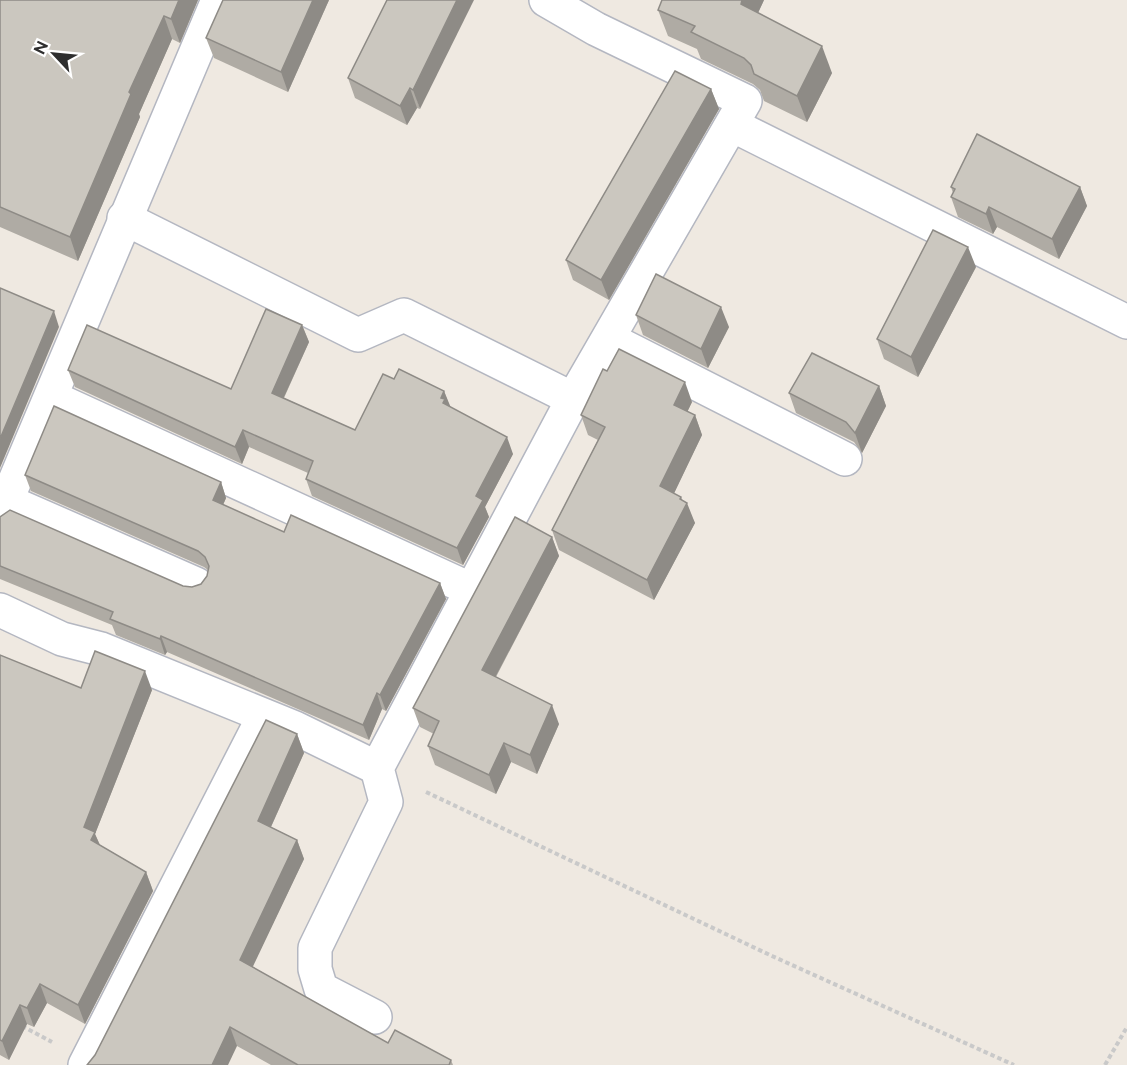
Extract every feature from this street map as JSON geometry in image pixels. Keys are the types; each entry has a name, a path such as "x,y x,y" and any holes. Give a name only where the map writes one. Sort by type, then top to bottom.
{"street":[{"path":"196,584 3,509 218,0"},
{"path":"375,1017 321,989 315,969 315,948 386,802 377,768 470,589 573,399 745,101 596,29 567,5"},
{"path":"732,124 1127,322"},
{"path":"124,218 358,335 404,315 573,399"},
{"path":"609,339 845,459"},
{"path":"51,397 470,589"},
{"path":"0,610 62,639 100,649 264,716 377,768"},
{"path":"86,1063 264,716"}],"path":[{"path":"377,768 771,956 1014,1065"},
{"path":"19,1024 86,1063"},
{"path":"1105,1065 1127,1027"}],"building":[{"path":"0,0 179,0 171,19 164,16 129,92 131,94 70,237 0,207"},
{"path":"223,0 313,0 281,72 206,38"},
{"path":"387,0 457,0 413,90 410,88 400,106 348,78"},
{"path":"662,0 742,0 741,4 822,46 797,96 754,74 751,65 744,58 691,32 695,26 658,10"},
{"path":"675,71 711,89 601,280 566,260"},
{"path":"977,134 1080,187 1052,239 989,207 986,214 951,197 955,189 951,187"},
{"path":"933,230 968,247 911,357 877,339"},
{"path":"656,274 721,307 701,349 636,315"},
{"path":"0,288 54,311 0,439"},
{"path":"266,309 302,325 272,393 355,430 383,374 394,379 399,369 444,391 441,398 445,399 443,403 507,437 476,496 483,500 457,548 306,479 313,461 243,430 235,447 68,370 87,325 231,389"},
{"path":"619,349 685,382 674,405 695,415 660,486 681,497 680,499 687,503 647,580 552,530 605,427 581,415 603,369 607,371"},
{"path":"812,353 879,386 855,433 846,422 789,393"},
{"path":"54,406 221,482 213,500 284,532 291,515 440,583 380,695 377,693 363,725 161,636 160,639 110,619 113,612 0,566 0,517 10,510 183,586 192,587 201,584 207,576 209,566 205,557 198,551 25,475"},
{"path":"515,517 552,537 482,670 552,705 530,755 504,743 489,775 428,746 439,721 413,708"},
{"path":"95,651 145,671 84,827 95,832 91,840 146,872 78,1005 40,984 27,1008 20,1005 2,1041 0,1040 0,655 81,688"},
{"path":"266,720 297,734 258,821 297,840 240,960 388,1043 395,1030 451,1060 449,1065 298,1065 230,1027 212,1065 87,1065 95,1055"}]}
